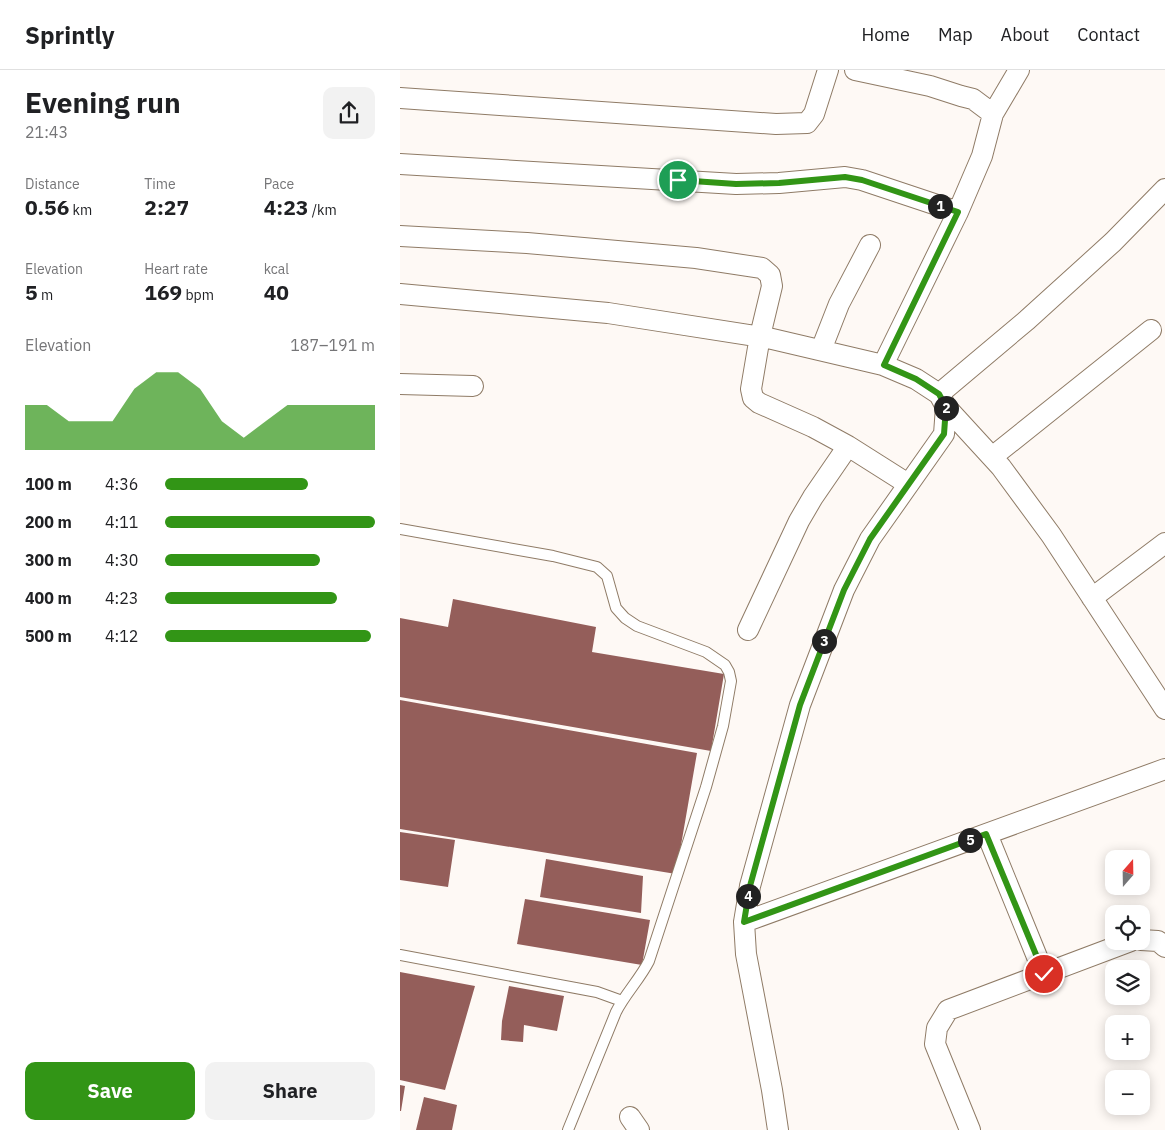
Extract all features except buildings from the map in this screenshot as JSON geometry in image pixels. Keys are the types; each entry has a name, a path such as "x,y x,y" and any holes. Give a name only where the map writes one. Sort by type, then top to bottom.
{"street":[{"path":"400,98 797,124 807,123 814,114 828,70"},
{"path":"855,70 930,86 974,98 993,114"},
{"path":"884,365 958,212 982,156 993,114 1019,70"},
{"path":"400,164 736,184 779,183 845,177 862,180 958,212"},
{"path":"778,1130 746,954 744,922 750,886 800,705 844,590 870,539 944,434 942,401 1163,193"},
{"path":"400,236 547,244 696,258 762,268 770,275 772,286 760,336 751,389 753,398 759,404 813,427 848,446 908,484"},
{"path":"821,350 839,304 870,245"},
{"path":"400,294 608,313 760,336 884,365 916,379 942,401 1001,467 1051,535 1092,598 1158,684 1165,709"},
{"path":"992,457 1151,330"},
{"path":"400,384 473,386"},
{"path":"748,630 812,497 848,446"},
{"path":"1092,598 1165,543"},
{"path":"744,922 1165,769"},
{"path":"986,834 1044,974"},
{"path":"1150,941 1158,941 1165,947"},
{"path":"970,1130 935,1044 937,1028 948,1010 1107,950"},
{"path":"625,1130 630,1117 639,1130"}],"lane":[{"path":"400,529 553,556 597,567 607,576 616,608 625,618 637,626 706,652 725,665 729,672 731,681 724,726 649,961 638,981 622,1001 568,1130"},
{"path":"400,955 597,992 622,1001"}],"route":[{"path":"678,180 736,184 779,183 845,177 862,180 958,212 884,365 916,379 939,394 946,407 944,434 870,539 844,590 800,705 750,886 744,922 986,834 1044,974"}]}
